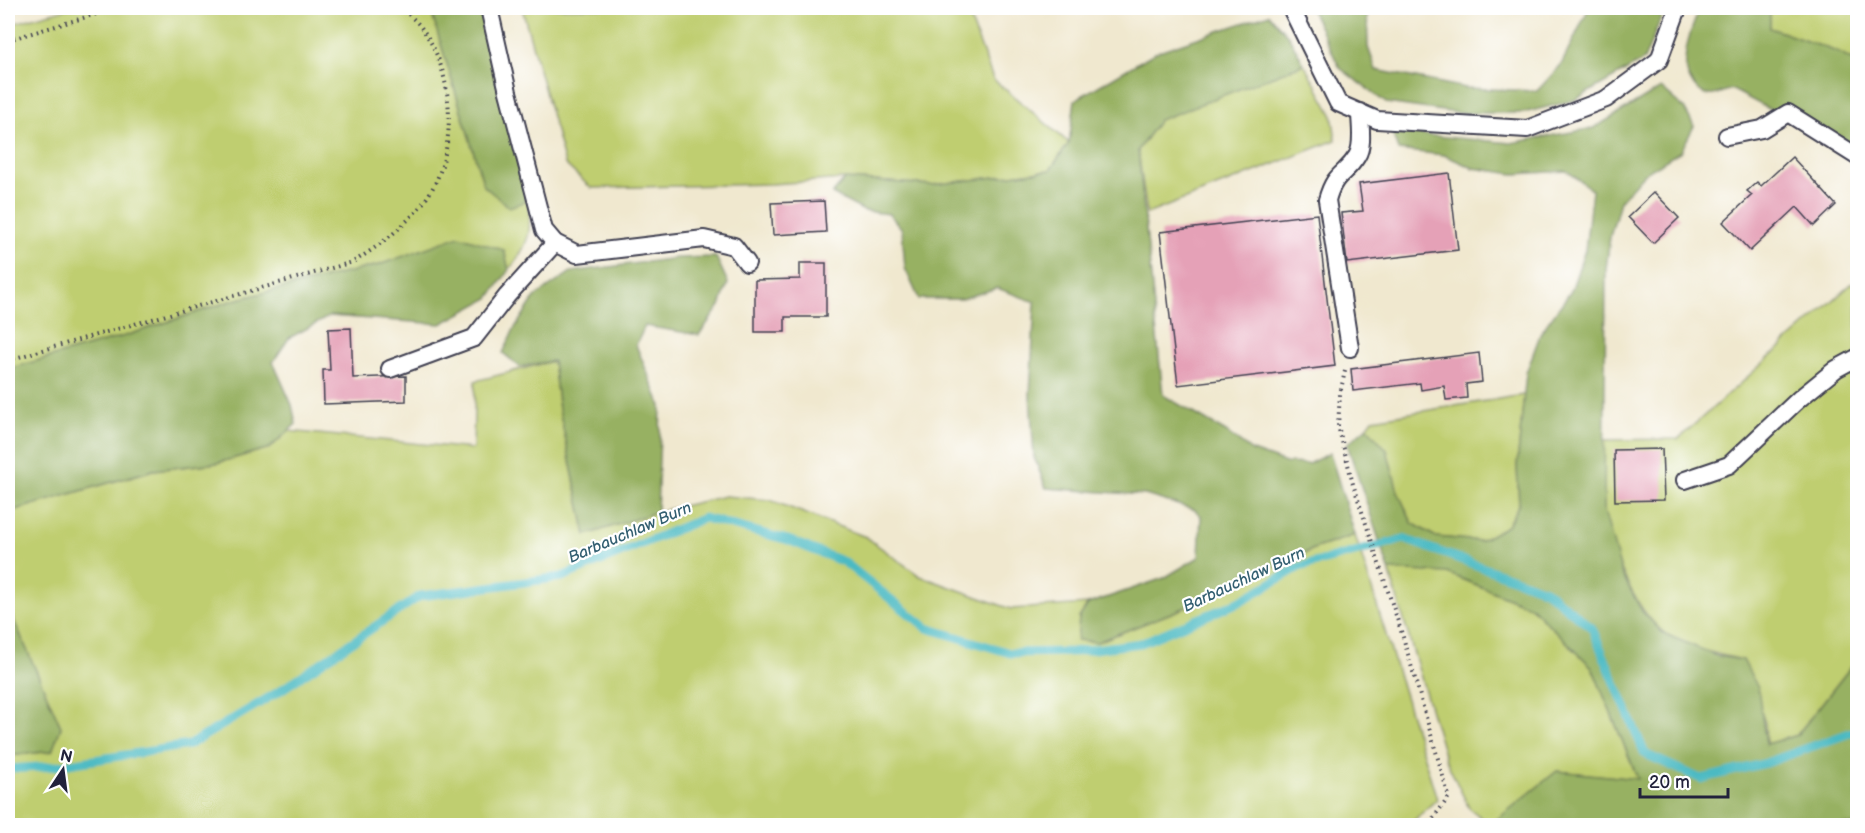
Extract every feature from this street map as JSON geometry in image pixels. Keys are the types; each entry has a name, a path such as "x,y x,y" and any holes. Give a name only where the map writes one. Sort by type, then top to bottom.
{"lane":[{"path":"489,8 544,230 555,243 577,254 704,239 734,246 747,262"},
{"path":"1291,8 1338,103 1377,120 1527,129 1606,99 1659,60 1678,8"},
{"path":"1350,348 1327,200 1332,182 1357,156 1360,147 1360,112"},
{"path":"1727,136 1762,129 1788,113 1857,157"},
{"path":"390,369 474,338 507,296 555,243"},
{"path":"1685,480 1730,465 1799,399 1836,369 1857,357"}],"path":[{"path":"8,40 117,8"},
{"path":"8,360 353,262 390,236 423,203 442,167 448,136 447,100 441,66 423,30 401,8"},
{"path":"1350,348 1340,394 1338,426 1449,797 1431,821"}],"green space":[{"path":"69,8 430,8 484,186 527,193 530,226 522,251 509,270 504,250 418,253 379,265 234,300 125,336 8,369 8,25"},
{"path":"430,8 482,8 527,193 525,202 509,207 484,186"},
{"path":"522,8 966,8 993,79 1069,143 1050,170 932,185 845,179 771,184 591,188 565,164"},
{"path":"1310,8 1367,8 1368,47 1376,70 1466,88 1537,91 1561,65 1589,8 1665,8 1644,60 1575,100 1523,113 1457,113 1386,103 1340,68"},
{"path":"1700,8 1770,8 1770,28 1837,52 1857,63 1857,155 1731,89 1710,95 1696,88 1686,70 1685,60 1692,27"},
{"path":"1770,8 1857,8 1857,63 1837,52 1770,28"},
{"path":"1269,14 1289,37 1304,64 1159,120 1138,150 1163,395 1226,432 1252,451 1286,463 1308,464 1330,453 1355,535 1316,548 1184,608 1097,642 1077,640 1079,618 1088,604 1164,578 1199,557 1201,516 1195,510 1145,495 1046,488 1034,457 1030,395 1035,302 997,288 961,299 919,299 905,268 902,229 889,214 864,211 832,194 845,179 932,185 1050,170 1069,143 1075,100 1156,52"},
{"path":"1304,64 1332,114 1336,140 1147,214 1138,150 1159,120"},
{"path":"1661,88 1684,108 1694,126 1681,151 1644,174 1620,201 1610,237 1606,269 1604,511 1622,574 1642,611 1663,633 1717,656 1743,660 1758,688 1766,744 1797,735 1857,659 1857,825 1490,825 1557,771 1638,779 1592,667 1531,607 1447,573 1389,570 1347,444 1367,427 1387,450 1398,492 1412,523 1436,537 1480,541 1507,526 1519,504 1517,466 1526,373 1541,332 1571,291 1585,250 1592,190 1567,171 1514,174 1473,168 1444,155 1398,150 1392,132 1511,143 1594,128"},
{"path":"459,236 504,250 509,270 489,298 441,324 330,316 289,338 273,362 292,405 296,424 270,448 217,463 153,470 8,512 8,369 125,336 234,300 379,265"},
{"path":"716,257 728,283 720,306 699,335 645,326 636,345 661,406 657,512 586,535 559,409 553,361 520,367 503,353 514,329 535,297 571,272 677,258"},
{"path":"1857,279 1857,659 1797,735 1766,744 1765,723 1743,660 1701,649 1669,636 1652,621 1632,592 1616,557 1606,524 1603,492 1603,440 1678,439"},
{"path":"553,361 559,409 586,535 657,512 725,496 770,500 866,537 920,576 1011,609 1088,604 1079,618 1097,642 1184,608 1316,548 1355,535 1437,799 1408,826 8,826 8,756 52,751 61,727 8,607 8,512 154,470 217,463 270,448 288,431 473,449 475,381"},
{"path":"1524,395 1517,466 1519,504 1507,526 1480,541 1436,537 1412,523 1398,492 1387,450 1367,427 1373,419"},
{"path":"1389,570 1447,572 1531,607 1592,667 1638,779 1557,771 1491,825 1469,808 1445,758"},
{"path":"8,607 61,727 52,751 8,756"}],"building":[{"path":"1792,157 1836,205 1814,226 1797,207 1750,251 1723,222 1752,195 1747,191 1757,182 1761,186"},
{"path":"1449,173 1458,250 1347,263 1341,213 1363,211 1359,184"},
{"path":"1654,192 1679,218 1653,243 1628,217"},
{"path":"824,201 826,232 773,235 771,203"},
{"path":"1317,214 1335,366 1178,385 1160,232"},
{"path":"800,263 826,263 826,317 785,317 785,332 755,332 755,280 800,279"},
{"path":"351,328 353,378 406,376 406,401 324,404 323,370 330,370 328,329"},
{"path":"1479,353 1482,382 1466,384 1467,398 1446,400 1444,386 1421,390 1420,383 1353,391 1351,369"},
{"path":"1662,449 1664,500 1615,501 1614,450"}],"waterway":[{"name":"Barbauchlaw Burn","path":"8,769 56,766 189,745 278,692 420,596 562,577 704,518 788,540 844,562 927,628 1010,653 1072,652 1141,643 1239,602 1299,567 1404,539 1545,590 1592,628 1645,754 1701,779 1766,763 1858,730"}]}
